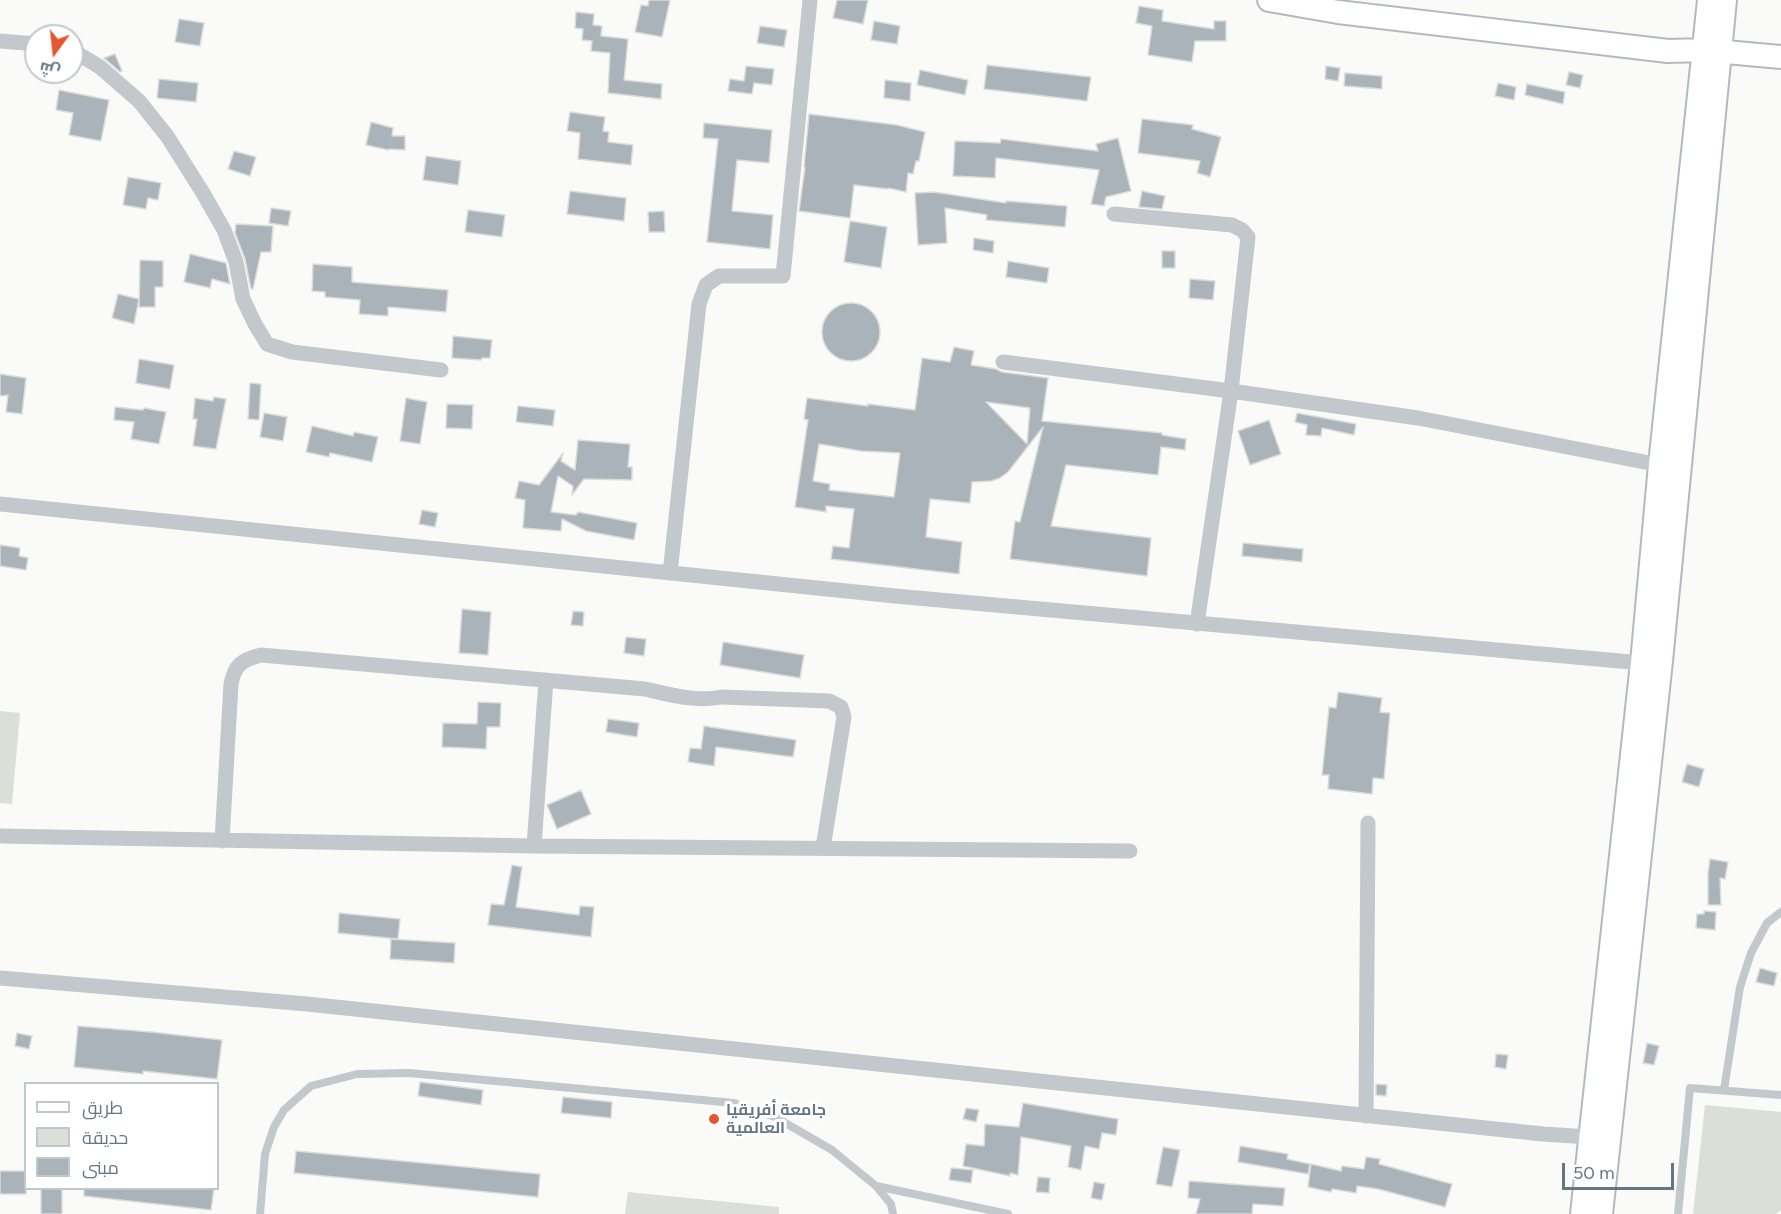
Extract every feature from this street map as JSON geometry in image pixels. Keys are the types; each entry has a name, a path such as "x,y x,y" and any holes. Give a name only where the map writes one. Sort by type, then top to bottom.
{"street":[{"path":"670,573 699,304 706,285 719,276 783,276 810,0"},
{"path":"1269,0 1350,13 1668,51 1712,51 1781,57"},
{"path":"1601,1214 1661,661 1712,51 1709,0"},
{"path":"1582,1214 1642,663 1660,465 1712,51 1725,0"},
{"path":"0,41 24,43"},
{"path":"84,57 100,67 139,101 167,136 203,192 224,230 236,262 243,299 267,344 291,352 441,370"},
{"path":"1114,214 1232,225 1242,230 1248,237 1231,392 1197,624"},
{"path":"1003,362 1418,418 1660,465"},
{"path":"0,504 895,596 1642,663"},
{"path":"222,841 233,672 244,660 261,655 645,689 692,699 707,700 722,697 829,701 841,707 844,717 823,848"},
{"path":"534,846 546,680"},
{"path":"1366,1116 1368,823"},
{"path":"0,836 534,846 1130,851"},
{"path":"0,978 307,1004 1366,1116 1589,1137"}],"lane":[{"path":"1724,1090 1740,987 1751,953 1767,923 1781,912"},
{"path":"260,1214 265,1154 274,1127 284,1110 311,1086 357,1074 409,1073 734,1103 775,1117 832,1150 876,1186 891,1204 893,1214"},
{"path":"1678,1214 1690,1088 1781,1095"},
{"path":"876,1186 1008,1214"}],"green space":[{"path":"0,711 20,713 12,804 0,803"},
{"path":"1705,1105 1781,1112 1781,1210 1776,1214 1693,1214"},
{"path":"628,1192 779,1207 779,1214 625,1214"}],"building":[{"path":"649,0 670,0 662,37 635,32 641,5 648,6"},
{"path":"837,0 868,0 863,24 833,18"},
{"path":"1139,6 1163,10 1162,21 1214,29 1214,21 1226,21 1226,41 1195,41 1192,62 1148,55 1152,26 1136,23"},
{"path":"576,12 594,14 593,25 602,26 601,36 628,39 624,80 662,84 661,99 608,93 610,53 591,51 592,41 582,40 583,29 575,28"},
{"path":"179,19 204,23 200,46 175,42"},
{"path":"874,21 900,26 897,44 871,40"},
{"path":"760,26 787,30 784,47 757,43"},
{"path":"115,54 122,71 120,72 104,58"},
{"path":"987,65 1091,77 1087,101 984,89"},
{"path":"746,66 774,69 772,85 754,83 752,94 728,91 730,79 744,81"},
{"path":"1326,66 1340,68 1338,81 1325,79"},
{"path":"920,70 968,80 965,95 917,85"},
{"path":"1569,72 1583,75 1580,88 1566,85"},
{"path":"1345,73 1382,76 1382,89 1344,86"},
{"path":"159,79 198,83 196,102 157,98"},
{"path":"885,80 911,83 910,101 884,98"},
{"path":"1498,83 1516,87 1514,100 1495,96"},
{"path":"1527,84 1565,92 1563,104 1525,95"},
{"path":"59,90 109,100 101,141 69,135 73,113 56,110"},
{"path":"570,112 605,117 603,131 609,132 608,142 633,145 631,165 578,159 580,133 567,131"},
{"path":"809,114 897,125 925,132 919,161 916,161 913,174 908,173 906,192 854,185 850,218 799,211"},
{"path":"1142,119 1193,125 1192,129 1221,137 1210,177 1197,173 1200,161 1138,153"},
{"path":"371,122 393,128 392,136 405,136 405,150 388,150 366,145"},
{"path":"704,123 772,130 769,163 737,160 732,211 773,215 770,249 707,242 718,139 703,138"},
{"path":"1118,138 1131,191 1106,197 1104,206 1091,204 1099,170 996,158 995,178 953,176 955,141 1000,143 1001,139 1098,151 1096,144"},
{"path":"234,151 256,157 250,176 228,169"},
{"path":"426,156 461,161 458,185 423,180"},
{"path":"128,177 161,183 158,200 148,198 146,209 123,205"},
{"path":"570,191 626,198 624,221 567,214"},
{"path":"1142,191 1165,196 1162,209 1139,207"},
{"path":"934,192 1006,203 1006,201 1067,206 1065,227 986,220 987,215 945,208 947,243 918,245 915,193"},
{"path":"271,208 291,211 288,226 269,223"},
{"path":"468,210 505,215 502,237 465,232"},
{"path":"664,211 665,232 649,232 648,212"},
{"path":"850,221 887,227 881,268 844,262"},
{"path":"236,224 273,226 271,252 261,252 253,289 251,289 245,259 235,233"},
{"path":"974,238 994,241 993,253 973,250"},
{"path":"1162,251 1175,251 1175,268 1162,268"},
{"path":"190,254 226,263 230,284 212,279 210,288 184,282"},
{"path":"140,260 163,261 163,287 155,287 155,307 139,307"},
{"path":"1008,261 1049,268 1047,283 1006,277"},
{"path":"313,264 352,267 352,282 448,290 446,312 388,307 388,316 359,314 360,300 325,297 325,292 312,291"},
{"path":"1190,279 1215,281 1213,300 1189,298"},
{"path":"118,294 139,299 134,324 112,318"},
{"path":"845,303 857,303 872,311 880,326 880,338 872,353 857,361 845,361 830,353 822,338 822,326 830,311"},
{"path":"453,336 492,340 490,358 481,360 452,358"},
{"path":"954,347 974,351 971,365 1048,378 1042,421 1162,433 1162,435 1186,439 1185,450 1161,447 1158,475 1066,465 1051,526 1151,538 1147,576 1010,559 1015,521 1020,522 1043,427 1008,472 991,481 972,482 970,503 930,499 926,537 962,542 959,574 831,559 833,546 849,548 854,509 826,506 826,512 795,507 808,420 804,419 807,398 915,410 922,358 950,362","holes":["986,402 1030,408 1027,444","819,444 861,451 900,453 894,497 829,490 830,484 813,481"]},
{"path":"139,359 174,365 170,389 136,383"},
{"path":"0,374 26,378 22,414 6,412 8,395 0,396"},
{"path":"250,383 261,384 259,420 248,419"},
{"path":"214,397 226,399 216,449 193,446 197,419 193,419 195,398 213,401"},
{"path":"406,398 427,402 420,444 400,441"},
{"path":"447,404 473,405 472,429 446,428"},
{"path":"518,406 555,410 553,426 516,422"},
{"path":"115,407 143,410 144,408 166,412 159,444 131,439 134,422 114,420"},
{"path":"264,413 287,417 283,441 260,437"},
{"path":"1297,413 1356,424 1354,435 1322,428 1321,436 1306,435 1307,425 1295,422"},
{"path":"1269,420 1281,454 1250,465 1238,431"},
{"path":"312,426 353,436 354,432 378,437 372,462 330,453 329,457 306,452"},
{"path":"578,440 630,444 628,467 632,467 632,480 584,479 572,495 573,486 558,476 551,512 576,515 578,512 637,523 634,540 586,531 562,519 561,531 523,528 525,500 515,498 519,481 539,485 563,453 561,461 575,470"},
{"path":"422,510 438,513 435,527 419,524"},
{"path":"1243,543 1303,549 1302,562 1242,556"},
{"path":"0,545 20,548 19,556 28,558 26,570 0,566"},
{"path":"462,609 491,612 488,655 459,653"},
{"path":"573,611 584,612 583,626 571,625"},
{"path":"626,637 646,639 644,656 624,653"},
{"path":"723,642 804,655 800,678 720,665"},
{"path":"1338,692 1382,698 1380,712 1390,713 1384,779 1373,778 1372,794 1328,789 1329,775 1322,775 1329,707 1336,708"},
{"path":"478,702 501,703 500,727 487,727 486,749 442,747 443,723 477,724"},
{"path":"608,719 639,723 637,737 606,732"},
{"path":"704,726 796,740 793,757 716,747 714,766 688,762 690,748 701,749"},
{"path":"1687,764 1704,769 1699,787 1682,782"},
{"path":"581,790 591,814 557,829 547,805"},
{"path":"1710,859 1728,862 1725,879 1720,878 1721,905 1708,905"},
{"path":"512,865 522,867 516,907 579,915 580,906 594,907 591,937 488,925 491,904 504,905"},
{"path":"1704,911 1716,912 1715,930 1696,928 1697,914 1704,914"},
{"path":"339,913 400,919 398,939 338,933"},
{"path":"391,939 455,943 454,963 390,959"},
{"path":"1760,968 1777,973 1774,986 1756,982"},
{"path":"78,1026 222,1040 217,1079 74,1067"},
{"path":"17,1033 32,1036 29,1049 15,1046"},
{"path":"1647,1043 1659,1046 1654,1065 1643,1063"},
{"path":"1496,1054 1508,1055 1506,1069 1495,1067"},
{"path":"420,1082 483,1090 481,1105 418,1096"},
{"path":"1376,1084 1387,1085 1386,1096 1376,1095"},
{"path":"563,1097 612,1102 611,1118 561,1113"},
{"path":"1023,1103 1118,1119 1116,1135 1102,1133 1099,1149 1085,1146 1081,1170 1068,1167 1071,1146 1021,1137 1018,1175 1010,1173 1010,1176 963,1166 966,1144 984,1146 985,1124 1019,1127"},
{"path":"966,1108 979,1110 976,1122 963,1119"},
{"path":"1240,1146 1288,1154 1287,1159 1310,1164 1308,1174 1238,1162"},
{"path":"1163,1147 1180,1150 1172,1187 1156,1184"},
{"path":"296,1151 540,1174 538,1197 294,1173"},
{"path":"1366,1157 1380,1159 1379,1164 1452,1184 1445,1207 1378,1189 1357,1186 1356,1193 1332,1189 1331,1192 1308,1187 1311,1164 1341,1171 1342,1166 1364,1169"},
{"path":"951,1168 973,1170 971,1183 949,1180"},
{"path":"0,1171 24,1171 26,1194 0,1194"},
{"path":"1038,1177 1050,1178 1049,1193 1036,1192"},
{"path":"1189,1181 1285,1188 1283,1206 1253,1204 1252,1214 1196,1214 1200,1199 1188,1198"},
{"path":"1094,1182 1105,1184 1102,1200 1091,1198"},
{"path":"41,1190 62,1190 62,1214 41,1214"},
{"path":"84,1190 214,1190 211,1210 84,1196"}],"place":[{"name":"جامعة أفريقيا العالمية","path":"714,1119"}]}
